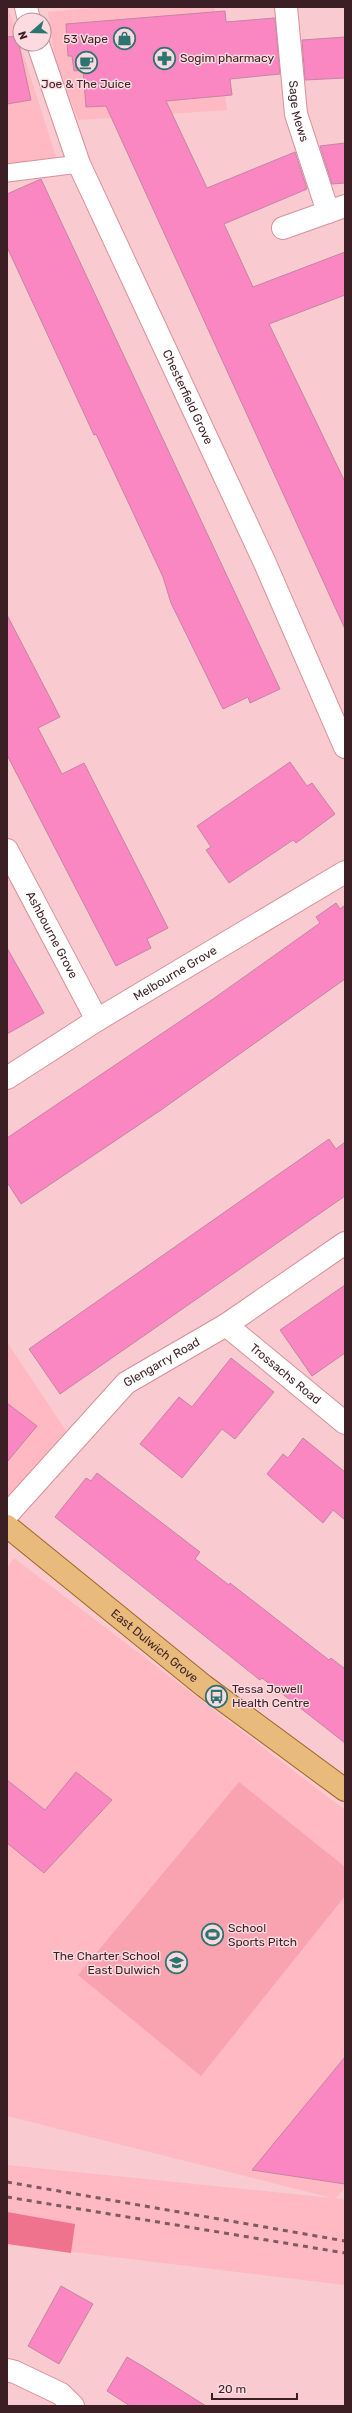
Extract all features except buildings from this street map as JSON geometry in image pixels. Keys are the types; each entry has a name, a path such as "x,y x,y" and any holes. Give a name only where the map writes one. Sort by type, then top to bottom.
{"main road":[{"name":"East Dulwich Grove","path":"7,1526 204,1686 345,1790"}],"street":[{"name":"Sage Mews","path":"283,228 336,209 296,114 286,7"},
{"name":"Chesterfield Grove","path":"41,52 79,164 264,561 345,747"},
{"name":"Ashbourne Grove","path":"7,850 97,1020"},
{"name":"Melbourne Grove","path":"7,1078 97,1020 345,872"},
{"name":"Glengarry Road","path":"7,1515 126,1384 226,1325 345,1243"},
{"name":"Trossachs Road","path":"226,1325 345,1422"},
{"path":"7,2370 15,2372 61,2394 73,2406"}],"lane":[{"path":"7,173 79,164"}],"shaded area":[{"path":"8,7 12,19 12,52 22,52 61,172 7,177"},
{"path":"106,7 214,7 227,110 78,120 55,60 52,39 52,12 48,12"},
{"path":"7,1342 72,1440 7,1515"},
{"name":"The Charter School East Dulwich","path":"14,1558 345,1810 345,2187 336,2198 345,2200 345,2285 7,2244 7,2165 332,2198 7,2116 7,1568"},
{"name":"School Sports Pitch","path":"239,1782 345,1867 345,1896 201,2076 78,1975"},
{"path":"7,2212 75,2224 71,2253 7,2244"}],"railway":[{"path":"7,2182 345,2241"},
{"path":"7,2197 345,2253"}],"place":[{"name":"53 Vape","path":"124,39"},
{"name":"Sogim pharmacy","path":"164,58"},
{"name":"Joe & The Juice","path":"86,63"},
{"name":"Tessa Jowell Health Centre","path":"217,1696"},
{"name":"School Sports Pitch","path":"212,1935"},
{"name":"The Charter School East Dulwich","path":"176,1963"}]}
